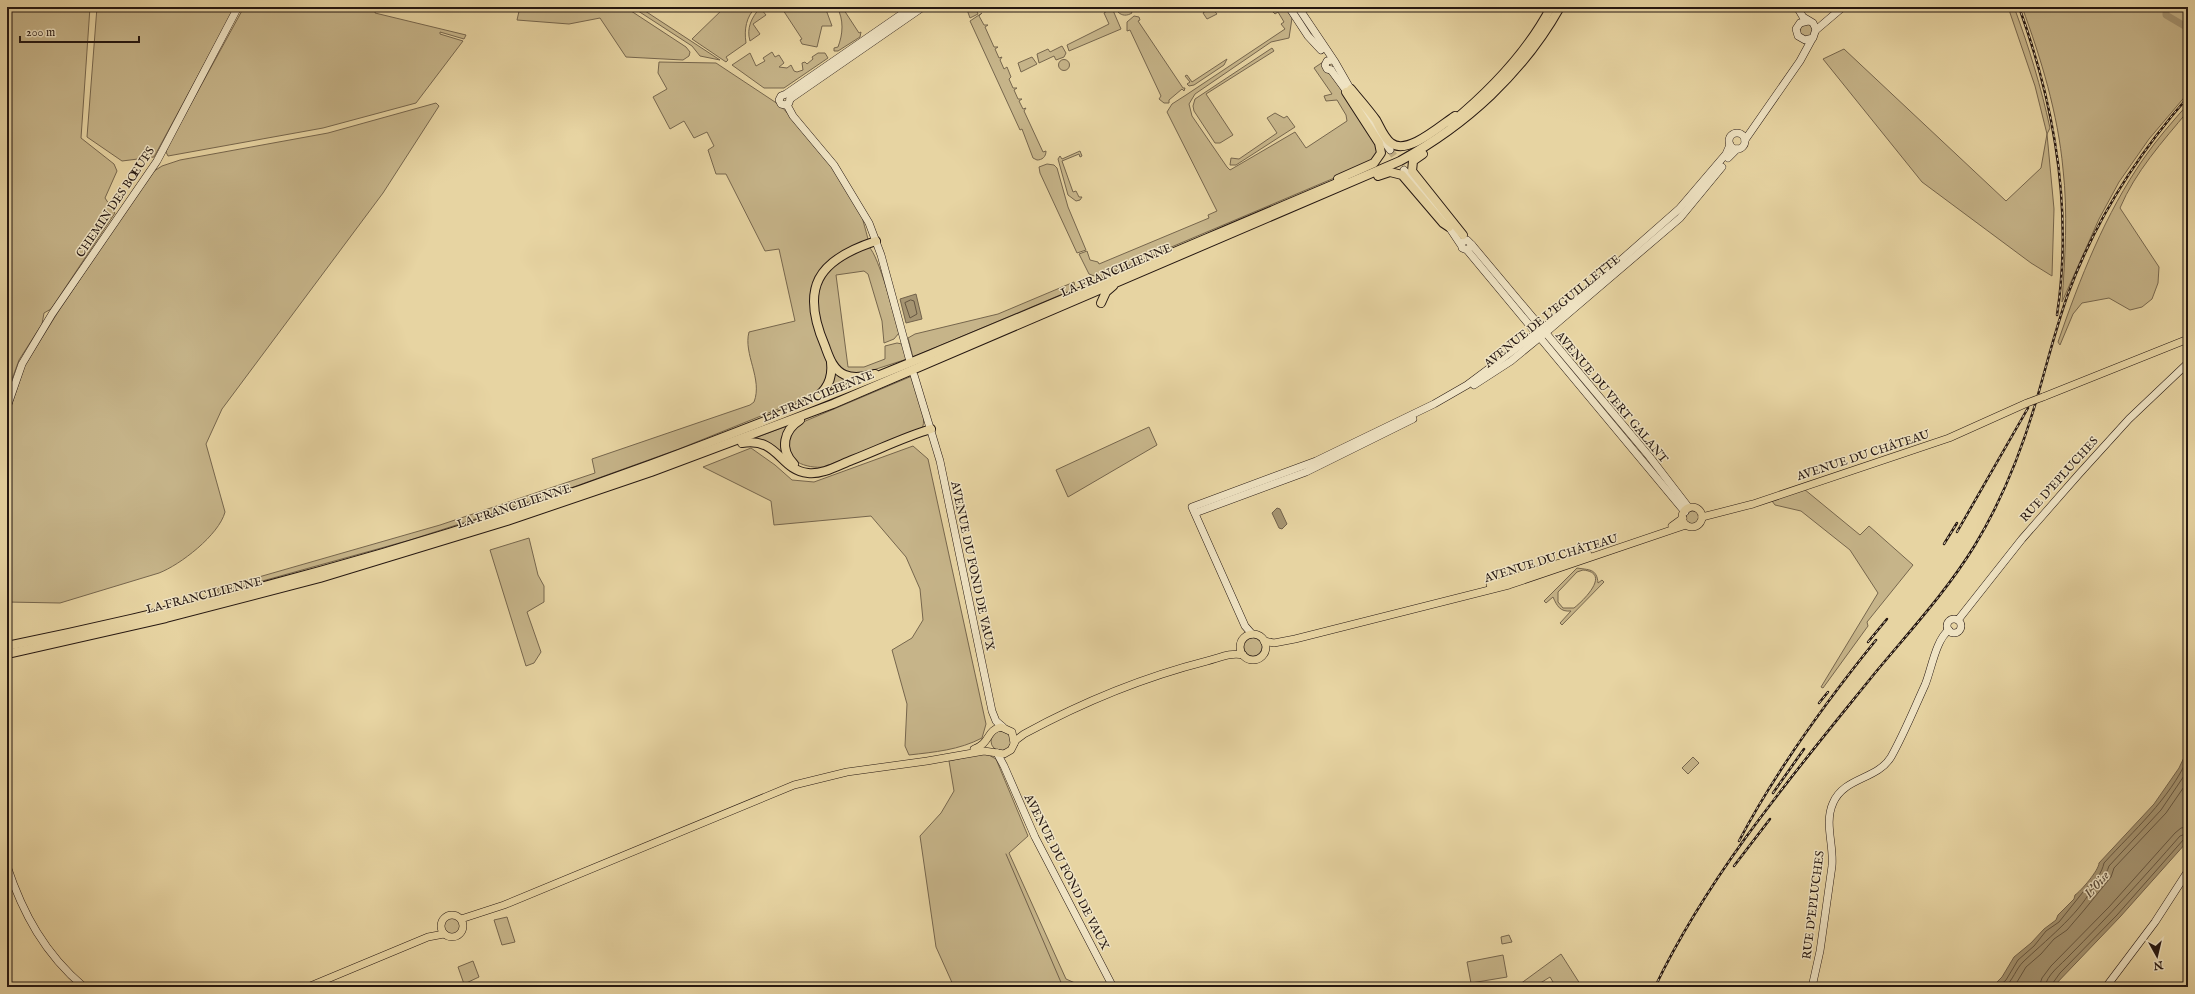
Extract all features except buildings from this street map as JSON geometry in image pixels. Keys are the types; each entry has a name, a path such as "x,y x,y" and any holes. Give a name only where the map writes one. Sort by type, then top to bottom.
{"highway":[{"name":"LA FRANCILIENNE","path":"7,646 237,592 401,546 571,492 650,465 899,368 1399,156 1421,144 1452,123 1486,93 1524,49 1551,7"},
{"name":"LA FRANCILIENNE","path":"7,654 221,604 387,558 538,511 721,447 833,404 1400,162 1424,148 1472,113 1510,76 1532,50 1560,7"},
{"path":"1252,226 1377,176 1419,156 1447,138 1488,106 1509,83 1532,50"},
{"path":"1349,90 1375,120 1389,142 1400,146 1409,145 1424,137 1486,93"},
{"path":"1218,233 1374,163 1379,158 1381,153 1380,146 1349,90"},
{"path":"1419,156 1412,163 1412,171 1466,243"},
{"path":"1377,176 1390,172 1402,175 1443,223 1449,227"},
{"path":"874,242 845,253 834,260 825,270 816,287 813,304 815,321 830,359 838,371 850,376 864,376 899,368"},
{"path":"1101,303 1110,288 1137,274"},
{"path":"799,408 821,394 828,385 832,372 830,359"},
{"path":"825,470 810,470 798,466 786,452 785,442 788,431 795,423 833,404"},
{"path":"721,447 750,442 760,442 769,447 791,466 802,472 812,473 825,470 929,430"}],"main road":[{"name":"AVENUE DU CHÂTEAU","path":"1264,640 1274,642 1295,639 1508,582 1686,516 1696,526 1702,517 1753,504 1949,438 2027,403 2188,338"},
{"path":"1686,516 1697,509 1702,517"},
{"path":"1232,654 1248,635 1260,636 1264,640 1265,651 1262,656 1255,659 1248,659 1243,655 1240,646"},
{"name":"AVENUE DU CHÂTEAU","path":"1265,651 1295,639"},
{"path":"953,756 982,746 988,739 991,732 1003,727 1011,732 1020,732 1097,699 1161,674 1232,654 1243,655"},
{"path":"462,922 794,785 847,772 953,756 995,752 1006,753 1011,750 1014,743 1020,736 1045,722"},
{"path":"1011,732 1014,743"},
{"path":"988,739 989,747 995,752"},
{"path":"428,937 440,927 442,920 446,915 454,914 462,922"},
{"path":"308,987 428,937 444,934 456,936 461,932 462,922"},
{"path":"440,927 444,934"}],"street":[{"name":"CHEMIN DES BŒUFS","path":"7,407 22,364 52,314 157,161 238,7"},
{"path":"788,99 912,7"},
{"path":"788,99 923,7"},
{"path":"1289,7 1308,36 1321,49 1390,150"},
{"path":"1298,7 1331,64"},
{"path":"1792,7 1798,24 1796,32 1801,39 1803,49 1801,59"},
{"path":"1743,137 1735,134 1731,137 1733,147 1743,146 1743,137 1760,118 1801,59 1812,39 1812,25 1797,7"},
{"path":"1798,24 1812,25 1825,22 1843,7"},
{"path":"1801,39 1812,39"},
{"path":"788,99 793,116 834,165 860,208 874,242 881,272 890,288 909,358"},
{"name":"AVENUE DE L'EGUILLETTE","path":"1248,635 1193,510 1306,472 1400,426 1490,376 1541,333 1679,209 1733,147"},
{"path":"1404,170 1466,243"},
{"path":"1438,210 1449,227 1466,243"},
{"name":"AVENUE DU VERT GALANT","path":"1466,243 1541,333 1649,456 1686,516"},
{"name":"RUE D'EPLUCHES","path":"1812,987 1820,951 1832,866 1829,825 1830,809 1835,798 1844,787 1878,771 1889,760 1926,684 1942,640 1949,630 1953,632 1959,630 1960,624 1958,620 2022,538 2125,423 2188,363"},
{"name":"AVENUE DU FOND DE VAUX","path":"914,375 942,472 992,711 996,721 1003,727"},
{"name":"AVENUE DU FOND DE VAUX","path":"991,732 992,711"},
{"name":"AVENUE DU FOND DE VAUX","path":"995,752 1004,766 1035,837 1113,987"},
{"path":"1004,766 1004,758 1006,753"},
{"path":"7,866 19,900 34,930 53,957 84,987"},
{"path":"2106,987 2155,922 2188,871"}],"shaded area":[{"path":"7,7 90,7 81,138 114,164 117,171 105,198 115,213 51,309 44,313 42,324 19,360 7,393"},
{"path":"97,7 235,7 154,157 122,161 87,137"},
{"path":"244,7 343,7 354,9 355,7 376,7 375,13 466,35 464,39 440,32 440,34 463,41 416,103 323,128 168,156 166,152 168,146"},
{"path":"520,7 625,7 686,47 690,52 689,56 683,60 626,57 600,18 569,24 517,20"},
{"path":"632,7 639,7 720,60 700,56 692,46"},
{"path":"725,7 756,7 746,24 746,43 726,57 728,60 726,62 692,39"},
{"path":"763,7 761,9 766,15 753,24 760,34 750,41 750,23 757,11"},
{"path":"781,7 825,7 832,26 822,26 817,47 802,44 800,40 802,39"},
{"path":"837,7 842,7 859,33 861,32 860,37 838,51 834,51 834,48 838,47 842,32 841,17"},
{"path":"966,7 975,7 978,14 970,18"},
{"path":"1118,7 1129,7 1132,13 1123,15 1118,12"},
{"path":"1211,7 1217,14 1207,19 1203,13"},
{"path":"1274,7 1286,7 1292,18 1289,38 1271,42 1195,94 1189,104 1192,116 1230,170 1295,132 1306,148 1347,121 1346,115 1337,100 1326,101 1324,96 1332,94 1314,68 1323,62 1380,149 1372,162 1103,276 1097,277 1089,274 1079,254 1087,251 1090,260 1098,262 1099,264 1209,218 1208,215 1217,211 1167,112 1172,104 1285,29 1281,24 1284,22 1278,12 1275,14 1273,12 1276,10"},
{"path":"2008,7 2014,7 2025,37 2043,97 2050,128 2047,134 2035,86"},
{"path":"2022,7 2188,7 2188,93 2149,139 2119,182 2099,219 2062,302 2066,219 2065,186 2061,148 2048,86"},
{"path":"1112,8 1121,29 1069,51 1067,45 1109,24 1104,13"},
{"path":"982,13 979,16 984,25 988,25 985,27 994,47 998,47 995,49 999,58 1002,57 1000,60 1004,69 1007,67 1011,77 1009,79 1013,88 1017,88 1014,90 1018,99 1022,99 1019,101 1023,109 1026,108 1024,111 1043,152 1046,151 1041,159 1037,160 1033,158 1022,129 1020,130 970,21"},
{"path":"1134,16 1139,17 1140,20 1138,21 1183,88 1185,88 1184,91 1182,89 1169,100 1169,103 1164,103 1159,99 1161,96 1130,30 1127,31 1127,22"},
{"path":"1802,24 1810,24 1814,32 1808,38 1799,33"},
{"path":"1062,46 1066,53 1064,57 1056,60 1054,56 1039,63 1037,54 1048,49 1050,52"},
{"path":"1272,48 1274,51 1206,94 1233,135 1220,143 1215,143 1194,111 1193,106 1195,99"},
{"path":"1844,49 2006,201 2041,168 2047,134 2054,209 2052,276 2031,263 1922,182 1823,59"},
{"path":"772,52 775,57 779,55 784,63 779,67 787,68 791,65 794,71 797,72 803,70 802,63 805,62 807,64 813,59 812,57 818,53 825,53 828,58 784,88 764,88 732,65 750,53 756,66 765,61 763,58"},
{"path":"1032,57 1037,64 1021,72 1018,63"},
{"path":"1064,59 1068,61 1070,65 1068,69 1064,71 1060,69 1058,65 1060,61"},
{"path":"1227,59 1224,65 1194,85 1189,86 1187,84 1190,82 1185,76 1187,75 1192,82"},
{"path":"659,62 716,63 781,106 827,158 861,213 868,239 834,257 811,301 813,324 829,361 829,378 818,393 679,449 568,489 410,540 219,593 217,589 440,525 595,473 592,459 750,405 754,402 756,384 749,349 749,332 795,321 779,249 765,251 726,174 716,174 708,150 714,146 707,132 694,138 684,121 670,129 653,97 667,89 658,73"},
{"path":"436,103 439,106 383,193 222,409 206,444 225,512 215,530 188,556 159,573 60,603 7,602 7,419 25,365 58,312 151,173 162,166 180,160 328,133"},
{"path":"2188,104 2188,111 2159,145 2142,169 2133,182 2120,208 2159,267 2158,283 2152,299 2142,307 2130,310 2109,298 2082,303 2073,314 2060,345 2058,342 2075,294 2105,224 2117,201 2149,151"},
{"path":"1275,113 1284,118 1287,116 1295,127 1236,165 1230,165 1231,158 1239,159 1277,133 1267,118"},
{"path":"1080,151 1082,156 1080,157 1079,154 1062,161 1073,192 1076,191 1079,197 1082,197 1080,200 1076,201 1068,195 1058,159 1060,156 1062,159"},
{"path":"1047,164 1054,165 1057,168 1068,207 1086,250 1077,253 1040,173 1039,167"},
{"path":"869,247 882,274 899,333 894,339 884,343 882,321 868,274 864,271 836,275 848,367 864,367 885,359 885,346 897,343 902,344 907,359 858,375 839,369 821,327 817,299 820,286 826,273 838,260 849,254"},
{"path":"1074,282 1075,287 1072,290 913,357 908,338 915,334 998,314"},
{"path":"834,371 860,380 825,394"},
{"path":"912,376 922,410 922,428 824,467 811,467 804,465 797,462 788,453 787,447 789,435 796,425"},
{"path":"789,425 787,458 754,439 755,438"},
{"path":"1149,427 1157,445 1068,497 1056,470"},
{"path":"913,446 928,459 986,724 982,738 973,742 947,750 909,755 905,746 907,704 892,650 912,638 923,620 920,589 906,557 871,516 774,525 771,501 703,467 751,448 775,465 792,480 814,482"},
{"path":"1804,489 1860,535 1869,526 1913,565 1867,622 1868,626 1823,688 1821,687 1878,593 1850,550 1801,511 1775,505 1772,501"},
{"path":"1693,511 1698,513 1700,518 1698,523 1693,525 1688,523 1686,518 1688,513"},
{"path":"529,538 538,575 544,586 544,602 527,612 541,652 534,663 526,666 490,550"},
{"path":"1577,568 1594,572 1598,583 1602,580 1604,582 1562,625 1560,623 1571,611 1559,608 1553,597 1546,603 1544,601","holes":["1583,570 1591,572 1595,576 1593,588 1574,608 1563,608 1558,602 1558,592 1577,572"]},
{"path":"1249,638 1257,638 1262,643 1260,654 1257,656 1249,656 1244,651 1244,643"},
{"path":"1001,731 1008,734 1011,741 1008,748 1001,751 994,748 991,741 994,734"},
{"path":"985,753 996,759 1028,836 1009,853 1066,979 1080,987 954,987 936,947 920,836 941,813 954,791 949,761"},
{"path":"1693,757 1699,763 1688,774 1682,768"},
{"path":"451,917 457,920 460,926 457,932 451,935 445,932 442,926 445,920"},
{"path":"507,917 515,942 502,945 494,920"},
{"path":"1509,935 1512,942 1502,944 1501,937"},
{"path":"1561,954 1582,987 1556,987 1550,977 1534,987 1516,987"},
{"path":"1503,955 1507,977 1471,983 1467,962"},
{"path":"473,961 479,977 464,984 458,967"}],"water":[{"path":"916,294 922,319 906,323 900,299"},
{"path":"1277,508 1280,509 1287,524 1282,529 1279,528 1272,513"},
{"name":"L'Oise","path":"2188,749 2188,839 2186,843 2120,917 2053,987 1992,987 2002,977 2014,957 2056,920 2058,915 2074,899 2075,895 2089,880 2099,863 2154,804 2179,768"}],"waterway":[{"path":"2166,7 2166,15 2188,28"},
{"path":"1006,854 1063,987"}],"tunnel":[{"path":"1390,150 1404,170"}],"railway":[{"path":"2019,7 2032,44 2042,82 2058,158 2062,197 2063,236 2057,315"},
{"path":"1655,987 1701,903 1756,824 1875,673 1940,595 1975,545 2002,494 2017,459 2035,405 2063,308 2091,241 2104,215 2135,166 2169,119 2188,97"},
{"path":"1957,532 2028,408"},
{"path":"1944,544 1957,523"},
{"path":"1868,642 1887,619"},
{"path":"1739,841 1769,788 1820,712 1876,640"},
{"path":"1819,703 1828,692"},
{"path":"1773,793 1804,749"},
{"path":"1734,866 1770,819"}]}
